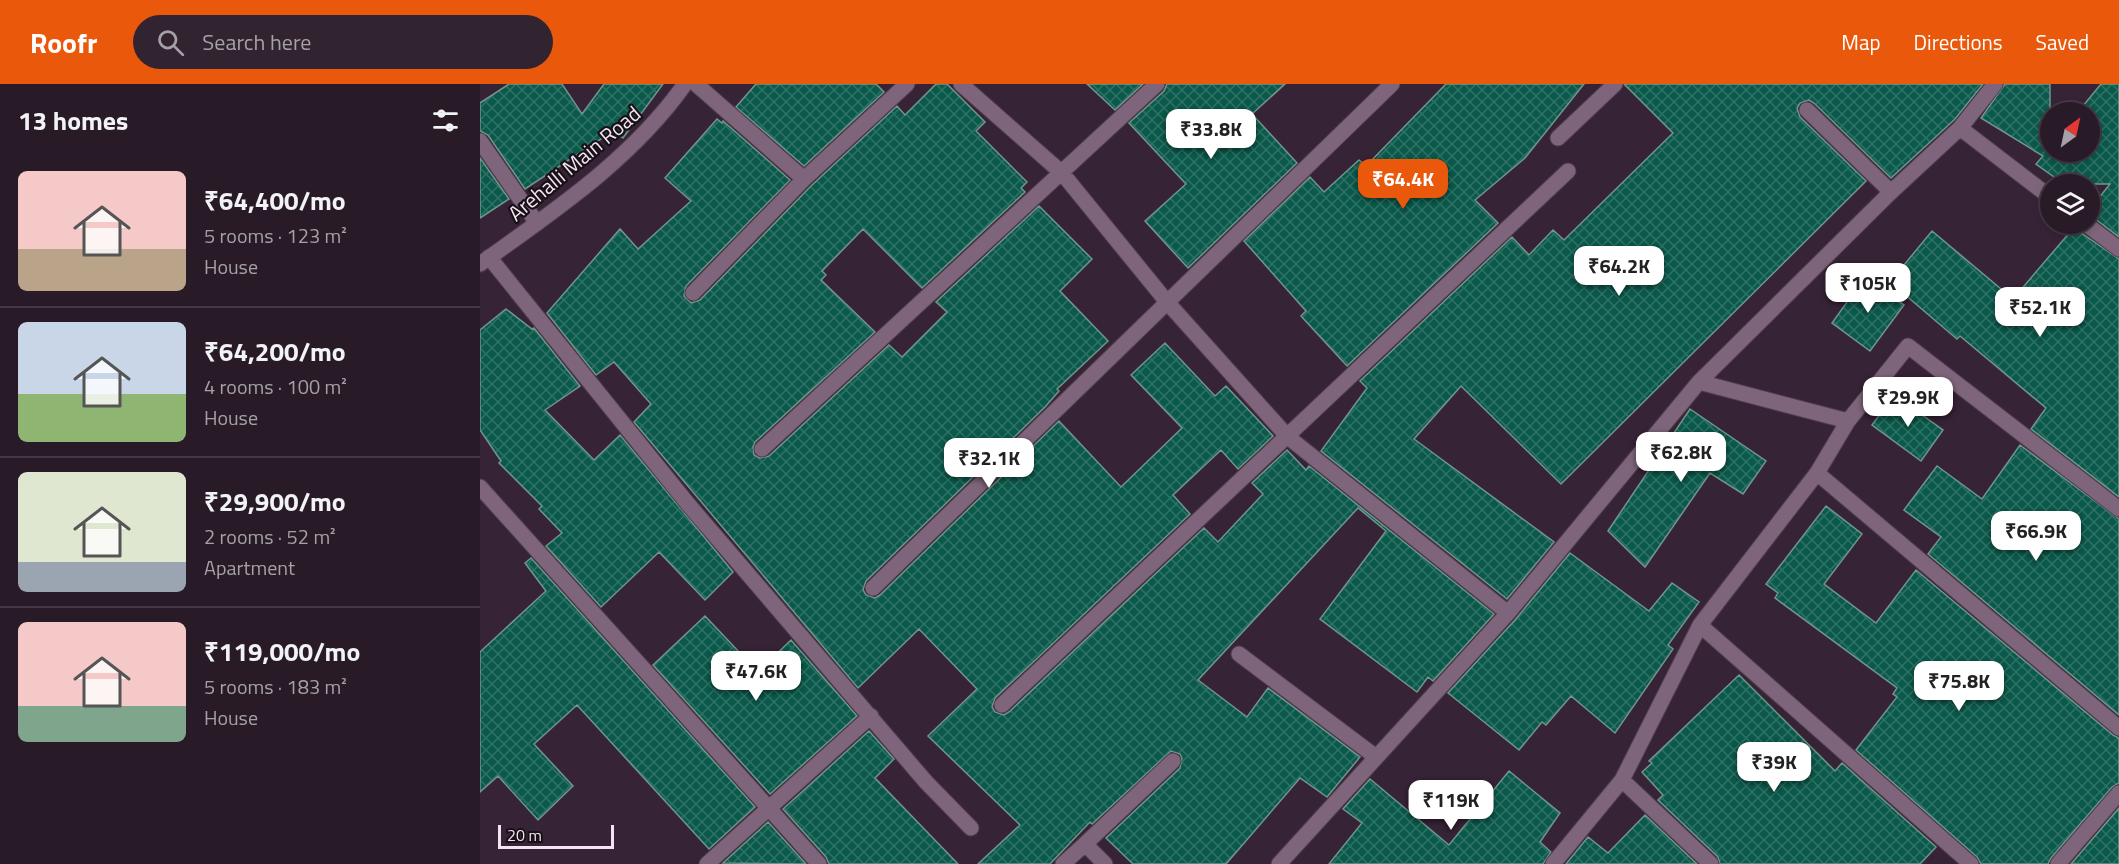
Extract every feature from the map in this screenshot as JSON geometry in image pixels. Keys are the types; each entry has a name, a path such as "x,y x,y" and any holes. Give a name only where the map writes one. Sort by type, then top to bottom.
{"street":[{"name":"Arehalli Main Road","path":"484,260 537,223 637,143 662,116 685,84"},
{"path":"696,84 804,179"},
{"path":"693,293 804,179 907,84"},
{"path":"961,84 1062,173 1167,302 1288,437 1508,614"},
{"path":"762,449 1157,84"},
{"path":"873,588 1392,84"},
{"path":"1558,138 1615,84"},
{"path":"1279,864 1508,614 1699,382 1891,192 1960,128 1995,84"},
{"path":"1807,110 1891,192"},
{"path":"1960,128 2040,189"},
{"path":"480,141 537,223"},
{"path":"1002,705 1568,171"},
{"path":"2099,234 2119,249"},
{"path":"484,260 926,783 971,828"},
{"path":"1553,864 1622,780 1700,625 1817,473 1848,421 1908,346 2119,509"},
{"path":"1699,382 1848,421"},
{"path":"1817,473 2119,728"},
{"path":"480,487 768,810 819,864"},
{"path":"1700,625 1971,864"},
{"path":"1239,654 1376,757"},
{"path":"707,864 871,716"},
{"path":"1063,864 1173,761"},
{"path":"1622,780 1711,864"},
{"path":"2058,864 2119,793"},
{"path":"1085,844 1105,864"}],"building":[{"path":"509,84 562,84 582,114 604,84 663,84 623,138 613,131 525,189 488,135 480,131 480,103"},
{"path":"756,84 876,84 884,92 804,166 736,107"},
{"path":"936,84 947,84 985,122 976,131 1027,182 1021,188 1025,192 922,288 863,229 822,271 826,275 821,280 875,332 755,442 754,455 760,458 769,456 889,345 902,357 947,312 936,302 1039,206 1092,259 1060,291 1108,341 1057,389 1059,391 1045,407 866,581 863,590 866,595 875,598 880,595 1059,421 1121,487 1182,428 1131,375 1165,343 1215,396 1226,386 1273,436 1238,469 1221,450 1173,495 1190,514 995,698 992,707 995,712 1004,715 1009,712 1204,528 1218,542 1263,494 1252,483 1287,450 1306,470 1309,466 1494,614 1433,681 1428,677 1417,692 1320,619 1386,531 1358,508 1198,680 1247,717 1268,688 1360,757 1327,797 1300,778 1226,864 1133,864 1106,838 1180,768 1182,758 1180,754 1171,751 1092,824 1090,822 1050,864 978,864 1020,825 928,736 977,689 919,629 858,688 634,422 651,404 614,362 596,375 547,313 620,229 638,249 691,201 665,178 717,119 722,123 723,121 790,180 686,286 684,296 691,303 700,300 811,186 897,106 905,115"},
{"path":"1087,84 1143,84 1115,110"},
{"path":"1167,84 1285,84 1252,114 1297,163 1188,268 1145,221 1186,184 1129,123 1164,91"},
{"path":"1446,84 1584,84 1525,158 1475,200 1498,223 1347,366 1301,316 1306,311 1244,241 1310,177 1324,192 1359,160 1366,166"},
{"path":"1624,84 1983,84 1955,119 1891,178 1814,103 1809,100 1800,103 1797,108 1800,117 1866,181 1561,484 1461,386 1414,439 1554,542 1507,599 1321,451 1367,388 1360,381 1512,237 1529,255 1553,230 1564,240 1673,133"},
{"path":"2005,84 2050,84 2050,102 2040,102 2040,154 1981,118"},
{"path":"2101,84 2119,84 2119,237 2100,223 2100,196 2110,184 2100,184 2100,174 2050,174 2036,164 2040,159 2040,162 2100,162 2100,102 2086,102"},
{"path":"480,158 509,199 480,218"},
{"path":"1932,231 2013,299 2068,234 2083,234 2119,259 2119,497 2031,429 2046,408 1960,336 1957,339 1890,282"},
{"path":"1865,277 1904,305 1870,351 1832,323"},
{"path":"506,309 532,329 534,328 580,386 545,410 594,460 620,435 733,572 705,600 659,552 601,607 546,546 562,533 539,509 542,506 499,463 501,461 480,430 480,330"},
{"path":"1894,395 1943,430 1921,461 1872,425"},
{"path":"1690,409 1766,461 1743,494 1710,473 1645,567 1608,531"},
{"path":"2020,445 2119,519 2119,715 1928,554 1941,537 1904,510 1937,466 1982,499"},
{"path":"1826,506 1862,534 1824,584 1876,623 1916,570 2119,738 2119,783 2112,787 2048,864 1981,864 1977,857 1856,750 1897,697 1893,694 1897,688 1775,598 1778,593 1766,584"},
{"path":"1570,553 1649,611 1672,583 1699,602 1668,645 1673,649 1615,733 1571,696 1546,725 1542,722 1519,750 1448,693 1515,620"},
{"path":"531,558 755,807 709,849 577,705 534,744 573,786 538,820 498,776 480,792 480,652 546,591 525,563"},
{"path":"705,616 758,672 791,640 857,716 770,794 653,665"},
{"path":"1739,675 1835,771 1842,763 1936,847 1920,864 1720,864 1718,857 1658,800 1663,795 1642,772 1652,763 1649,761"},
{"path":"869,731 894,759 875,778 958,864 829,864 826,857 783,809"},
{"path":"1509,771 1560,813 1540,842 1551,852 1543,864 1329,864 1362,823 1343,809 1370,779 1449,845"},
{"path":"2119,808 2119,864 2071,864"},
{"path":"1645,815 1697,864 1566,864 1588,837 1608,853"},
{"path":"768,822 806,864 723,863"}]}
